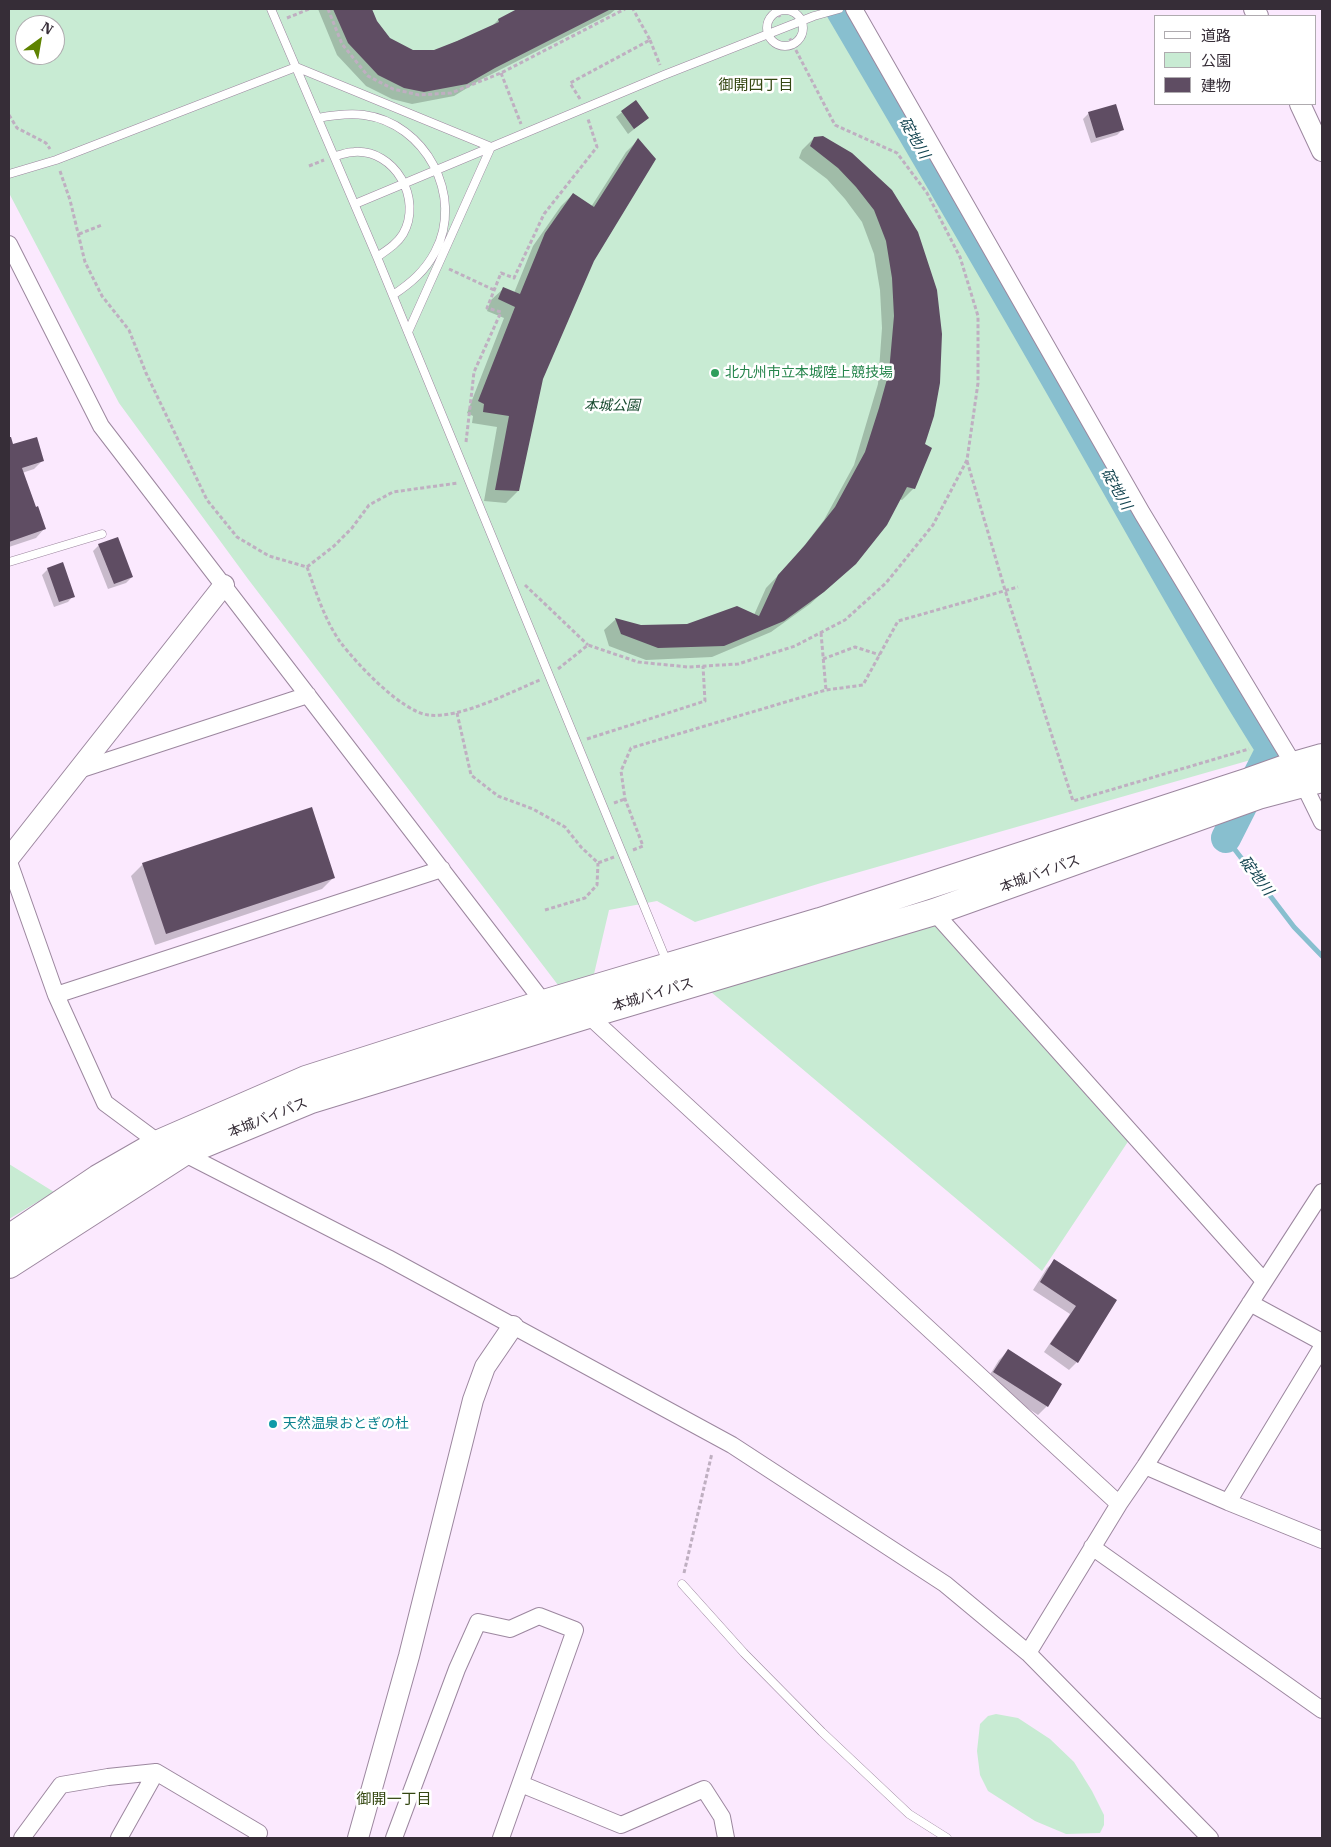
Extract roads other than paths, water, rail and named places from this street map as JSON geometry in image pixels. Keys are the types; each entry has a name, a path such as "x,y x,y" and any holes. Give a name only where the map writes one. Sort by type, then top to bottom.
{"highway":[{"name":"本城バイパス","path":"9,1265 183,1153 311,1100 934,912 1222,799 1258,796 1306,776 1322,757"},
{"name":"本城バイパス","path":"9,1238 98,1178 159,1144 306,1079 544,1003 1222,799 1306,776"}],"street":[{"path":"854,9 1142,513 1306,776 1322,822"},
{"path":"1300,105 1322,151"},
{"path":"9,244 101,426 544,1003"},
{"path":"224,585 9,860 56,995 105,1103 159,1144 183,1153 388,1258 716,1436 811,1495 945,1584 1028,1653 1210,1838"},
{"path":"79,770 308,695"},
{"path":"56,995 442,870"},
{"path":"934,912 1264,1281"},
{"path":"588,1015 1119,1504"},
{"path":"1028,1653 1119,1504 1322,1192"},
{"path":"1250,1303 1322,1342"},
{"path":"358,1838 409,1656 473,1400 485,1368 513,1326"},
{"path":"1228,1502 1322,1347"},
{"path":"1145,1466 1322,1540"},
{"path":"1092,1548 1322,1710"},
{"path":"394,1838 457,1669 478,1622 510,1629 539,1616 575,1630 501,1838"},
{"path":"22,1838 61,1785 108,1776 156,1772 259,1833 257,1838"},
{"path":"118,1838 156,1772"},
{"path":"521,1784 621,1825 704,1789 722,1817 726,1838"}],"lane":[{"path":"271,9 393,295 668,966"},
{"path":"355,204 664,74 802,21 839,9"},
{"path":"777,10 787,10 796,14 802,21 803,30 800,38 793,44 784,46 774,42 769,34 768,26 771,17 777,10"},
{"path":"9,174 56,160 296,67 491,147"},
{"path":"318,118 349,114 365,115 387,121 407,133 424,149 437,169 443,189 445,210 441,238 436,251 425,268 410,284 393,295"},
{"path":"408,332 491,147"},
{"path":"334,156 355,152 375,156 392,166 405,183 410,200 409,217 403,234 392,247 377,257"},
{"path":"9,562 102,534"},
{"path":"682,1584 744,1653 822,1732 909,1814 947,1838"}],"waterway":[{"name":"碇地川","path":"840,9 1022,321 1198,629 1271,749 1226,838"},
{"name":"碇地川","path":"1226,838 1294,927 1322,956"}],"place":[{"name":"北九州市立本城陸上競技場","path":"715,373"},
{"name":"天然温泉おとぎの杜","path":"273,1424"}],"district":[{"name":"御開四丁目","path":"756,86"},
{"name":"御開一丁目","path":"394,1800"}],"park label":[{"name":"本城公園","path":"612,406"}]}
